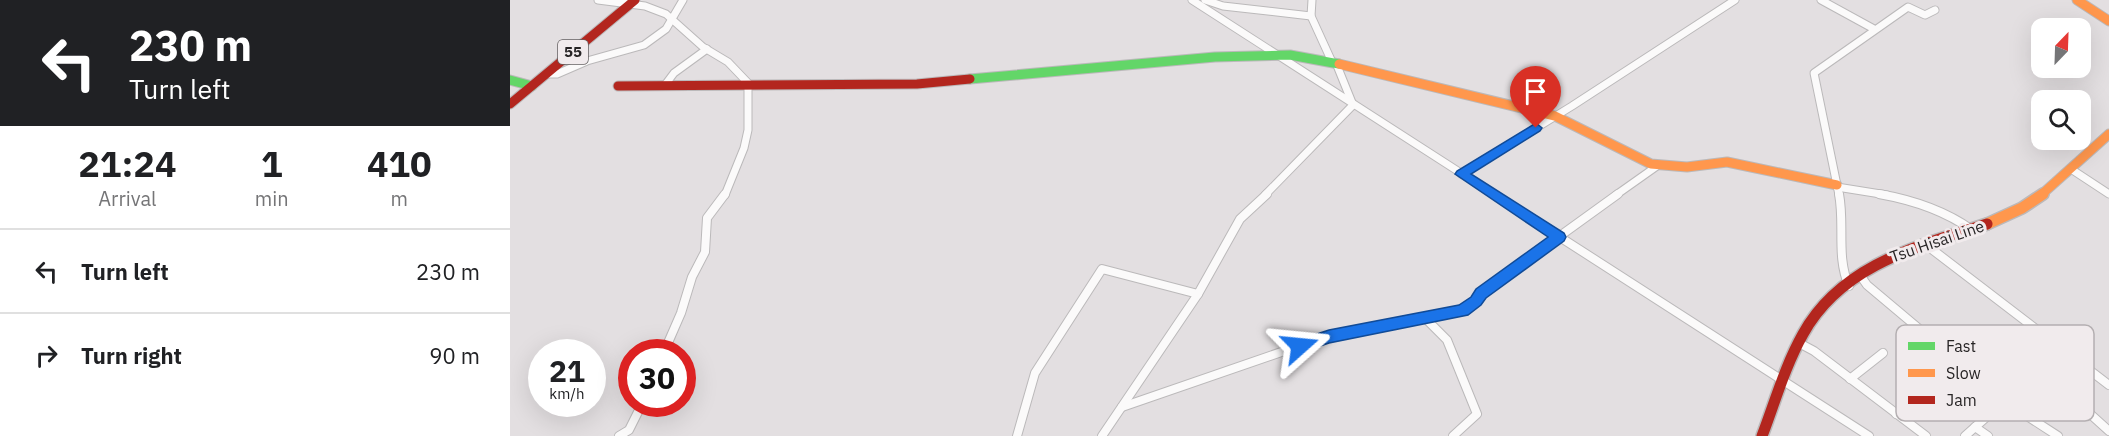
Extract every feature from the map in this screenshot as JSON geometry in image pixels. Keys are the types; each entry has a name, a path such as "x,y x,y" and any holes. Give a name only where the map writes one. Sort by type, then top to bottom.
{"main road":[{"path":"2077,0 2109,21"},
{"path":"2088,0 2109,14"},
{"name":"55","path":"510,104 633,2"},
{"path":"618,86 917,84 1224,57 1277,56 1334,62 1554,116 1644,162 1657,166 1687,167 1727,162 1837,186"},
{"path":"510,80 532,86"},
{"name":"Tsu Hisai Line","path":"1762,436 1799,343 1820,309 1860,275 1891,256 2002,219 2031,204 2109,134"}],"street":[{"path":"598,0 633,2 672,18 706,49 728,62 748,84 748,130 744,148 724,197 707,218 705,252 692,277 681,313 670,339"},
{"path":"548,74 557,74 587,61 638,48 661,33 683,0"},
{"path":"1192,0 1869,436"},
{"path":"1205,0 1223,6 1311,16"},
{"path":"1312,0 1311,16 1353,105"},
{"path":"1461,174 1735,0"},
{"path":"1821,0 1874,29"},
{"path":"1849,286 1842,271 1842,215 1814,73 1908,7 1928,15 1935,10"},
{"path":"665,85 674,73 706,49"},
{"path":"1102,436 1198,294 1240,219 1296,166 1353,105"},
{"path":"1122,407 1319,339 1455,313 1470,307 1481,293 1657,166"},
{"path":"2071,170 2109,194"},
{"path":"1837,186 1906,200 1961,220 1972,230"},
{"path":"1925,244 2030,325"},
{"path":"1017,436 1035,373 1102,270 1198,294"},
{"path":"1860,275 1867,285 1915,325"},
{"path":"1426,319 1447,340 1477,414 1453,436"},
{"path":"1799,343 1814,351 1896,414"},
{"path":"1850,379 1882,353"},
{"path":"2094,374 2109,385"},
{"path":"619,436 629,430 636,417"},
{"path":"2094,418 2109,431"},
{"path":"1906,421 1926,436"},
{"path":"1965,436 1982,421"},
{"path":"2035,421 2058,436"},
{"path":"1975,427 1988,436"}],"traffic: fast":[{"path":"970,79 1215,57 1290,55 1339,64"},
{"path":"510,80 532,86"}],"traffic: slow":[{"path":"2077,0 2109,21"},
{"path":"1339,64 1555,116 1651,164 1687,167 1727,162 1837,185"},
{"path":"1987,224 2005,217 2038,198 2109,134"}],"traffic: jam":[{"path":"510,104 635,0"},
{"path":"618,86 917,84 970,79"},
{"path":"1762,436 1803,333 1817,313 1836,293 1858,275 1891,256 1987,224"}],"route":[{"path":"1300,346 1319,339 1463,311 1470,307 1481,293 1559,237 1461,174 1536,128"}]}
